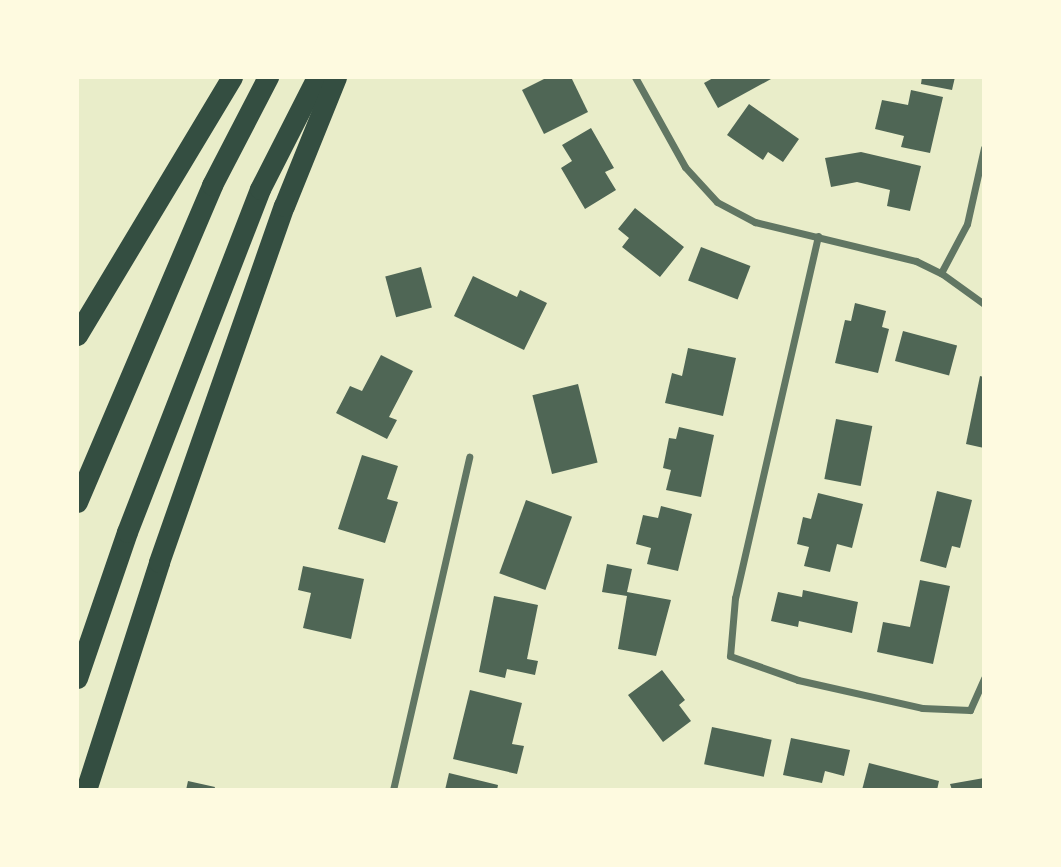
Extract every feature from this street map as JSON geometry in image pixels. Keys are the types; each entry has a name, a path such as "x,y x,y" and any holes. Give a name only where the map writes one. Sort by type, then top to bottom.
{"highway":[{"path":"77,335 232,77"},
{"path":"77,502 212,184 268,77"},
{"path":"77,678 127,532 260,189 317,77"},
{"path":"86,790 168,536 284,206 336,77"}],"street":[{"path":"635,77 676,154 704,192 755,222 901,256 941,273 984,304"},
{"path":"941,273 967,224 984,148"},
{"path":"818,236 735,598 730,656 797,680 922,708 970,710 984,678"},
{"path":"393,790 469,457"}],"building":[{"path":"548,77 571,77 588,112 544,134 522,90"},
{"path":"715,77 771,79 718,108 704,83"},
{"path":"922,77 955,77 952,90 921,84"},
{"path":"911,90 943,97 930,153 901,147 904,136 875,129 882,100 908,105"},
{"path":"749,104 799,139 783,162 768,152 763,160 727,135"},
{"path":"591,128 614,168 605,172 616,190 585,209 561,168 572,161 562,145"},
{"path":"861,152 921,166 910,211 887,206 890,190 857,182 831,187 825,158"},
{"path":"635,208 684,247 660,277 622,247 629,238 618,229"},
{"path":"701,247 750,266 738,300 688,281"},
{"path":"421,267 432,308 396,317 385,277"},
{"path":"473,276 517,297 520,290 547,303 524,350 454,316"},
{"path":"855,303 886,311 882,327 889,329 878,373 835,363 845,320 851,321"},
{"path":"903,331 957,345 949,375 895,361"},
{"path":"688,348 736,358 723,416 665,403 672,373 682,376"},
{"path":"381,355 413,371 389,417 397,420 387,439 336,413 350,386 362,391"},
{"path":"980,376 984,377 984,448 966,444"},
{"path":"578,384 598,463 552,474 532,395"},
{"path":"836,419 872,426 861,486 824,479"},
{"path":"679,427 714,435 701,497 666,490 671,470 663,468 669,438 676,439"},
{"path":"362,455 398,466 387,499 398,502 385,543 338,529"},
{"path":"937,491 972,500 960,548 952,546 946,568 920,561"},
{"path":"818,493 863,504 852,548 837,544 830,572 804,566 809,547 797,544 803,517 811,519"},
{"path":"526,500 572,517 545,590 499,573"},
{"path":"661,506 692,514 678,571 647,564 651,548 636,544 643,515 658,518"},
{"path":"607,564 632,569 627,592 671,600 656,656 618,649 627,596 602,592"},
{"path":"303,566 364,579 351,639 303,628 311,593 298,590"},
{"path":"920,580 950,586 933,664 877,652 883,622 910,627"},
{"path":"803,590 858,602 852,633 799,621 798,627 771,621 778,592 802,597"},
{"path":"494,596 538,605 527,659 538,661 535,675 507,669 505,678 479,672"},
{"path":"662,670 685,700 679,705 691,721 663,742 628,695"},
{"path":"470,690 522,703 512,744 524,746 517,774 453,759"},
{"path":"712,727 772,740 764,777 704,764"},
{"path":"791,738 850,750 844,776 825,771 822,783 783,775"},
{"path":"869,763 939,781 937,790 862,790"},
{"path":"449,773 498,785 497,790 445,790"},
{"path":"984,778 984,790 952,790 950,784"},
{"path":"188,781 215,787 214,790 186,790"}]}
